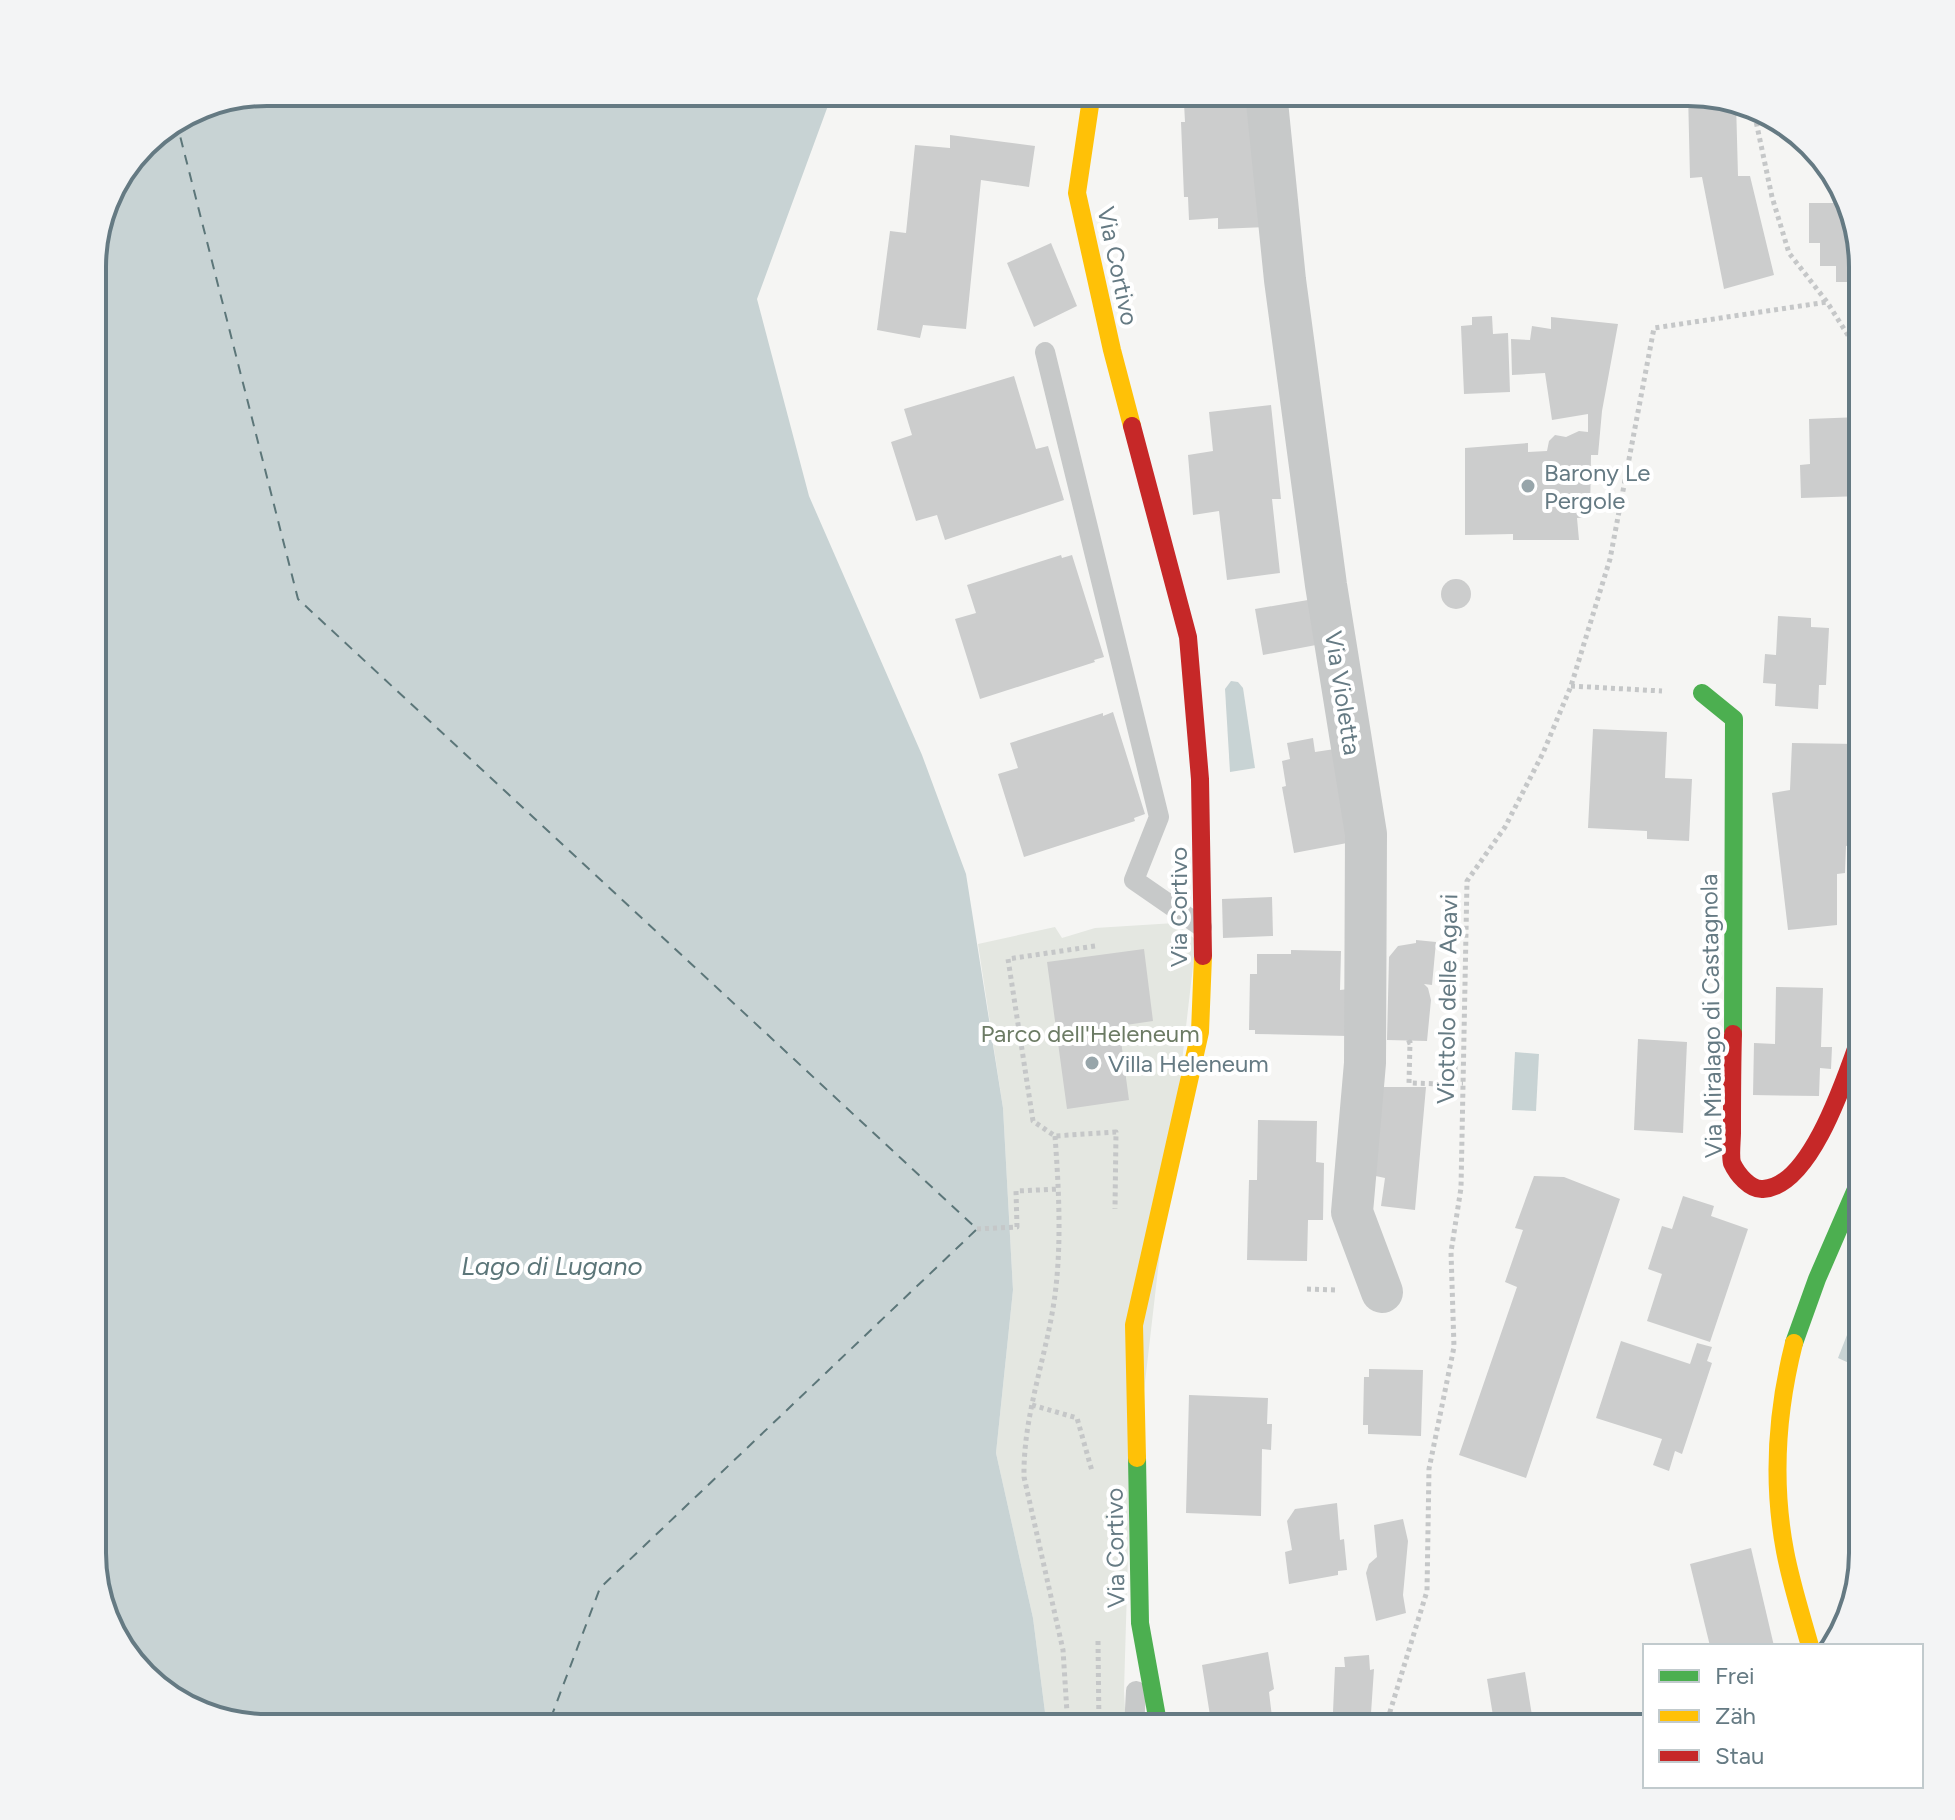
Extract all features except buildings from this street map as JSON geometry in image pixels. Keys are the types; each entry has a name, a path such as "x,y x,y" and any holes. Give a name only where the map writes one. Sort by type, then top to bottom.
{"street":[{"name":"Via Cortivo","path":"1090,106 1077,193 1112,350 1188,637 1200,779 1203,889 1200,1032 1134,1325 1140,1623 1156,1714"},
{"name":"Via Violetta","path":"1267,106 1285,280 1322,555 1366,834 1365,1063 1352,1212 1382,1292"},
{"name":"Via Miralago di Castagnola","path":"1702,693 1734,719 1732,1162 1746,1182 1758,1190 1771,1189 1795,1172 1830,1117 1849,1066"},
{"path":"1809,1644 1782,1537 1778,1472 1783,1405 1793,1346 1813,1288 1849,1205"}],"lane":[{"path":"1045,352 1159,817 1134,880 1202,927"},
{"path":"1135,1714 1140,1623"}],"path":[{"path":"1756,121 1772,197 1789,253 1849,337"},
{"name":"Viottolo delle Agavi","path":"1389,1714 1427,1591 1429,1469 1454,1347 1451,1252 1461,1188 1467,881 1505,827 1543,753 1571,686 1610,559 1654,328 1827,302"},
{"path":"1571,686 1702,693"},
{"path":"1095,946 1008,959 1033,1121 1055,1136 1116,1132"},
{"path":"1400,1043 1410,1042 1409,1083 1443,1084 1443,1036 1455,1036 1455,1083 1463,1083"},
{"path":"1055,1136 1059,1189 1054,1301 1025,1444 1024,1477 1063,1650 1067,1714"},
{"path":"977,1229 1017,1227 1016,1191 1059,1189"},
{"path":"1032,1405 1077,1418"}],"green space":[{"name":"Parco dell'Heleneum","path":"1175,923 1196,940 1129,1521 1125,1714 1045,1714 1033,1618 996,1453 1013,1290 1003,1108 978,944 1055,927 1062,938 1095,928"}],"water":[{"name":"Lago di Lugano","path":"267,106 828,106 757,299 809,496 922,755 966,874 1003,1108 1013,1290 996,1453 1033,1618 1045,1714 246,1713 205,1702 177,1687 153,1667 133,1643 111,1595 106,1564 106,256 111,225 128,186 161,146 186,128 225,111"},
{"path":"1231,681 1238,682 1243,688 1255,768 1230,772 1225,689"},
{"path":"1515,1052 1539,1054 1536,1111 1512,1110"},
{"path":"1849,1330 1849,1363 1838,1358"}],"ferry route":[{"path":"179,132 298,599 977,1229 600,1588 552,1714"}],"traffic: fast":[{"path":"1702,693 1734,719 1733,1034"},
{"path":"1794,1343 1849,1205"},
{"path":"1137,1458 1140,1623 1156,1714"}],"traffic: slow":[{"path":"1090,106 1077,193 1132,426"},
{"path":"1137,1458 1134,1325 1200,1032 1203,956"},
{"path":"1794,1343 1780,1420 1779,1499 1787,1563 1809,1644"}],"traffic: jam":[{"path":"1132,426 1188,637 1200,779 1203,956"},
{"path":"1733,1034 1732,1163 1741,1176 1758,1189 1781,1183 1798,1168 1813,1148 1849,1067"}],"place":[{"name":"Barony Le Pergole","path":"1528,486"},
{"name":"Villa Heleneum","path":"1092,1063"}]}
